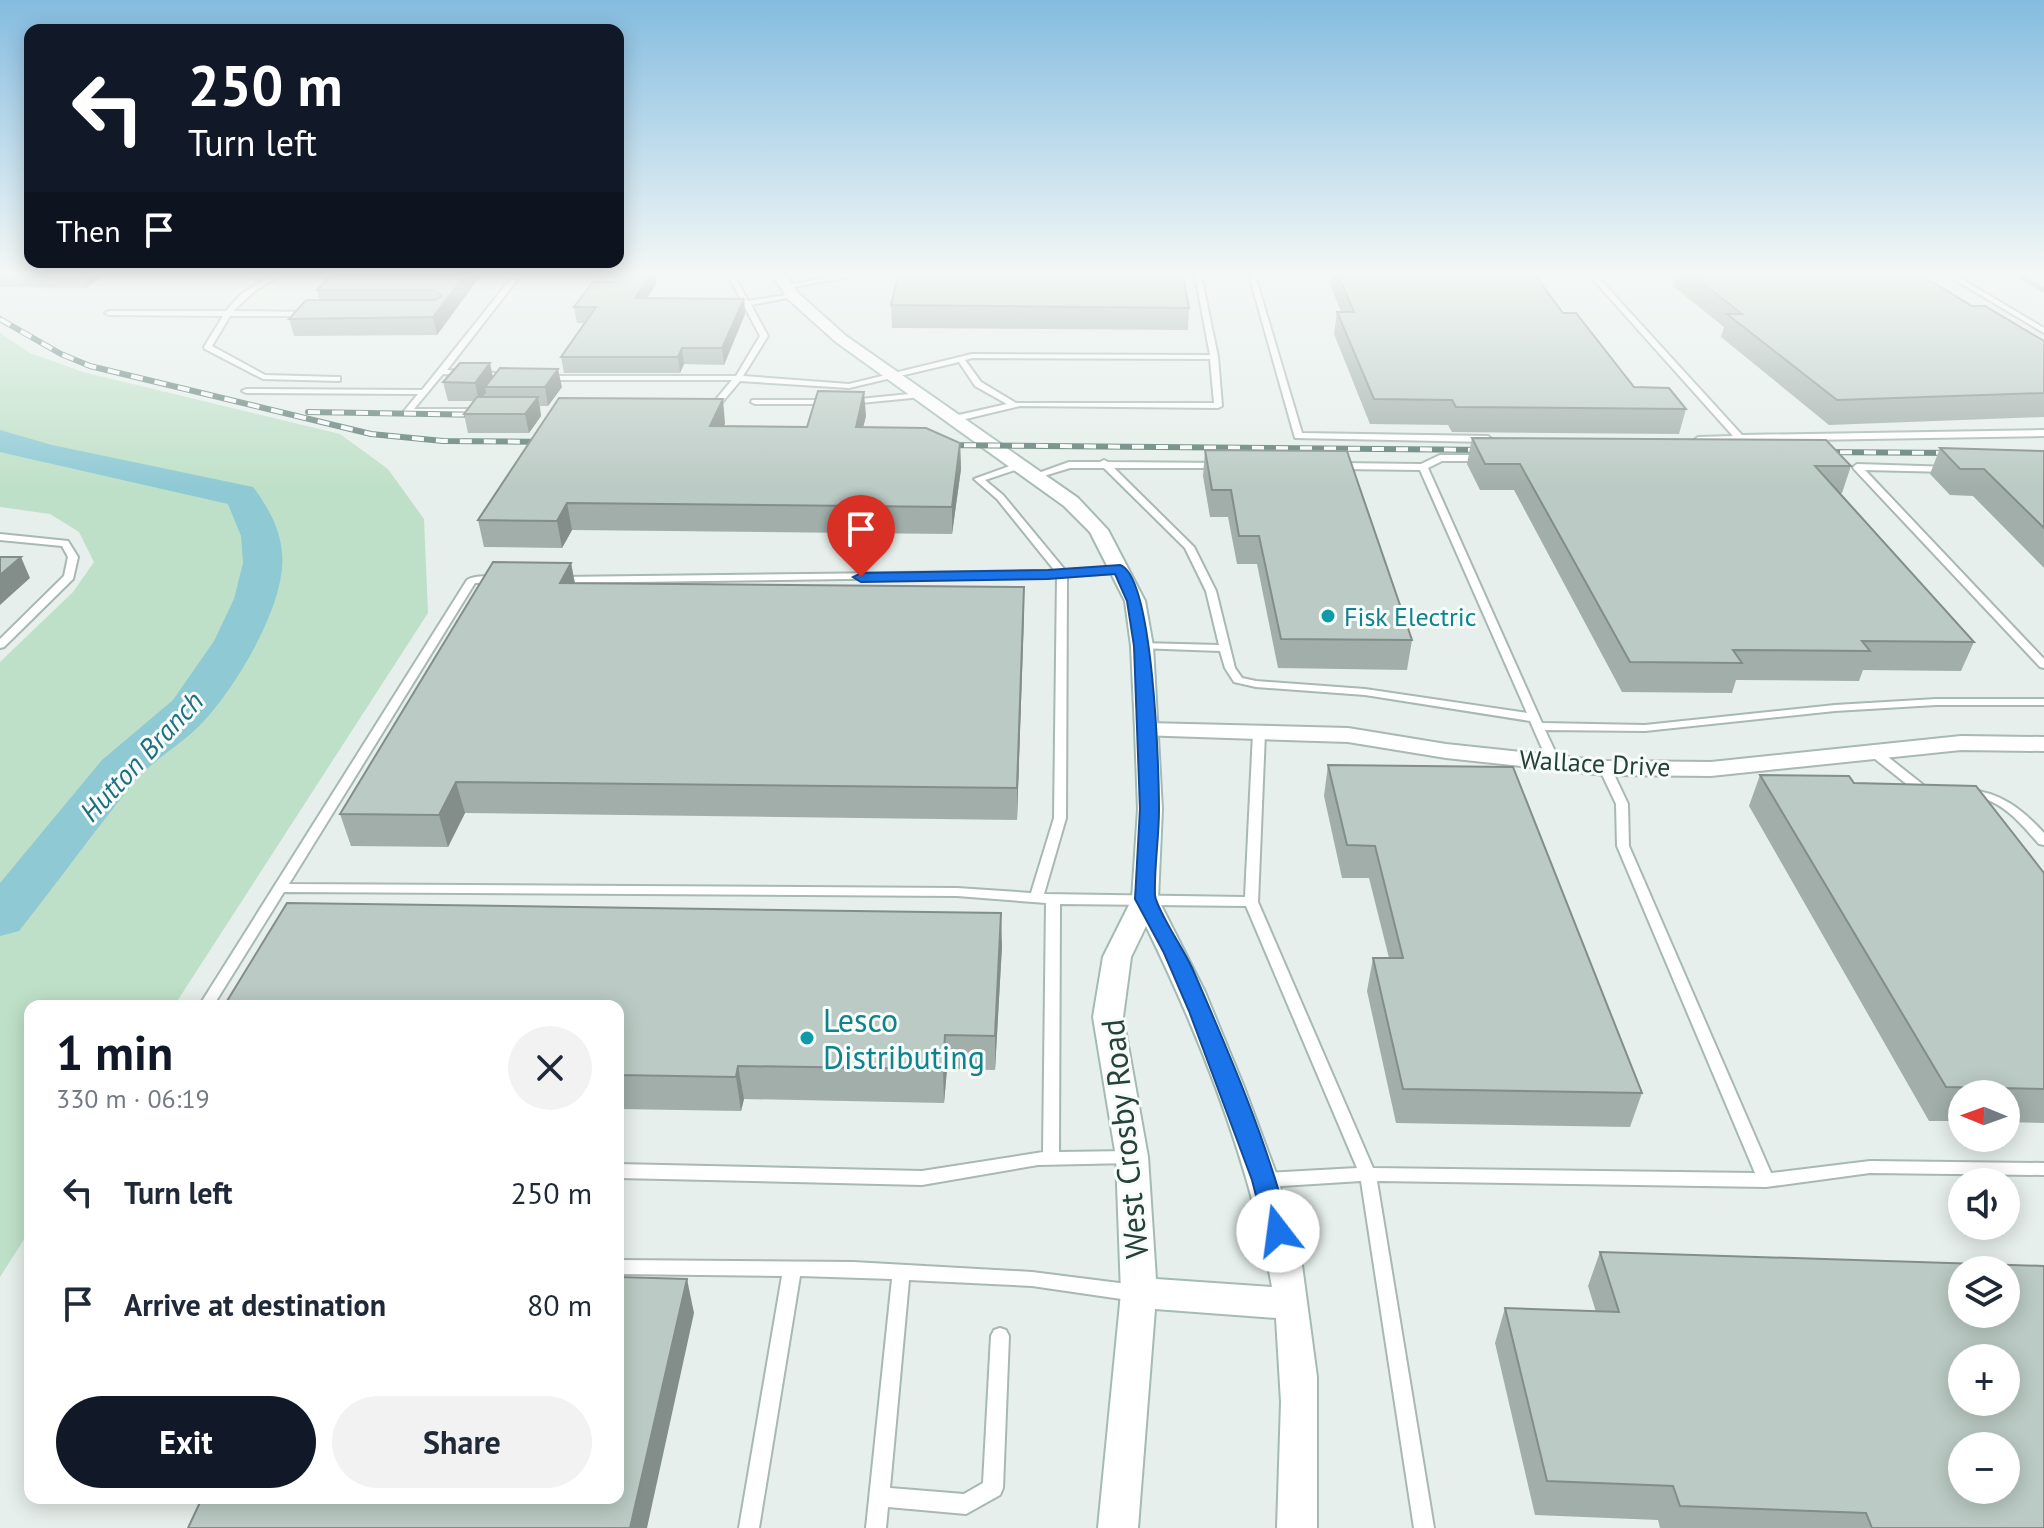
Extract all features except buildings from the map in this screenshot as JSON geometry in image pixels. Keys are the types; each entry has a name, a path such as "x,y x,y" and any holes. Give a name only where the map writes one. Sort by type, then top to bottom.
{"street":[{"name":"West Crosby Road","path":"851,346 1071,502 1098,530 1135,601 1142,646 1150,809 1145,899 1117,957 1108,1017 1132,1157 1139,1293 1118,1528"},
{"name":"Wallace Drive","path":"1147,730 1348,735 1446,751 1605,768 1711,769 1961,743 2044,744"},
{"path":"1145,899 1175,953 1200,1011 1264,1180 1284,1256 1301,1410 1297,1528"},
{"path":"1139,1293 1291,1304"}],"lane":[{"path":"208,346 263,377 337,379"},
{"path":"461,346 408,411 487,411"},
{"path":"694,411 710,411 738,378 758,346"},
{"path":"953,419 1014,405 1218,406 1212,346"},
{"path":"1272,346 1298,436 1506,439"},
{"path":"1657,346 1740,438"},
{"path":"533,377 738,378 849,386 972,356 1214,357"},
{"path":"961,359 978,384 1014,405"},
{"path":"441,372 518,376"},
{"path":"246,391 424,392"},
{"path":"755,402 867,402 919,395"},
{"path":"1692,440 2044,433"},
{"path":"1327,466 1423,467 1440,458 1487,458"},
{"path":"1104,463 1189,547 1211,591 1230,668 1238,680 1365,692 1536,722 1645,728 1835,708 1936,702 2044,702"},
{"path":"1036,898 1060,818 1062,573 1000,497 978,479 1029,470 1104,463 1231,465"},
{"path":"1842,463 1857,467 1966,469"},
{"path":"1423,467 1554,762"},
{"path":"1857,467 2044,665"},
{"path":"0,537 65,543 73,557 69,577 0,645"},
{"path":"550,580 1120,570"},
{"path":"210,1000 472,580 503,580"},
{"path":"1142,646 1226,648"},
{"path":"1259,733 1251,902 1368,1174 1424,1528"},
{"path":"1874,752 1927,794 1942,794"},
{"path":"1605,768 1622,804 1623,846 1766,1180"},
{"path":"1957,793 1986,793 2019,813 2044,841"},
{"path":"280,888 957,892 1053,900 1251,902"},
{"path":"1051,1158 1053,900"},
{"path":"624,1171 922,1178 1051,1158 1132,1157"},
{"path":"1264,1180 1368,1174 1766,1180 1870,1167 2044,1169"},
{"path":"624,1267 901,1272 1032,1279 1139,1293"},
{"path":"749,1528 792,1269"},
{"path":"876,1528 901,1272"},
{"path":"879,1497 966,1504 993,1488 1000,1336"}],"green space":[{"path":"0,346 20,346 30,353 83,372 340,434 388,469 424,519 428,613 178,1000 24,1000 24,1239 0,1277 0,662 73,592 94,562 79,532 50,514 0,507"}],"waterway":[{"name":"Hutton Branch","path":"0,440 49,455 240,495 258,527 263,563 246,620 200,697 181,718 119,770 0,918"}],"railway":[{"path":"48,346 90,366 371,434 443,441 552,442"},
{"path":"308,412 488,415"},
{"path":"940,445 1492,450"},
{"path":"1816,452 1960,453"}],"place":[{"name":"Fisk Electric","path":"1328,616"},
{"name":"Lesco Distributing","path":"807,1038"}],"route":[{"path":"861,577 1120,570 1135,601 1142,646 1150,809 1145,899 1175,953 1200,1011 1264,1180 1278,1231"}]}
